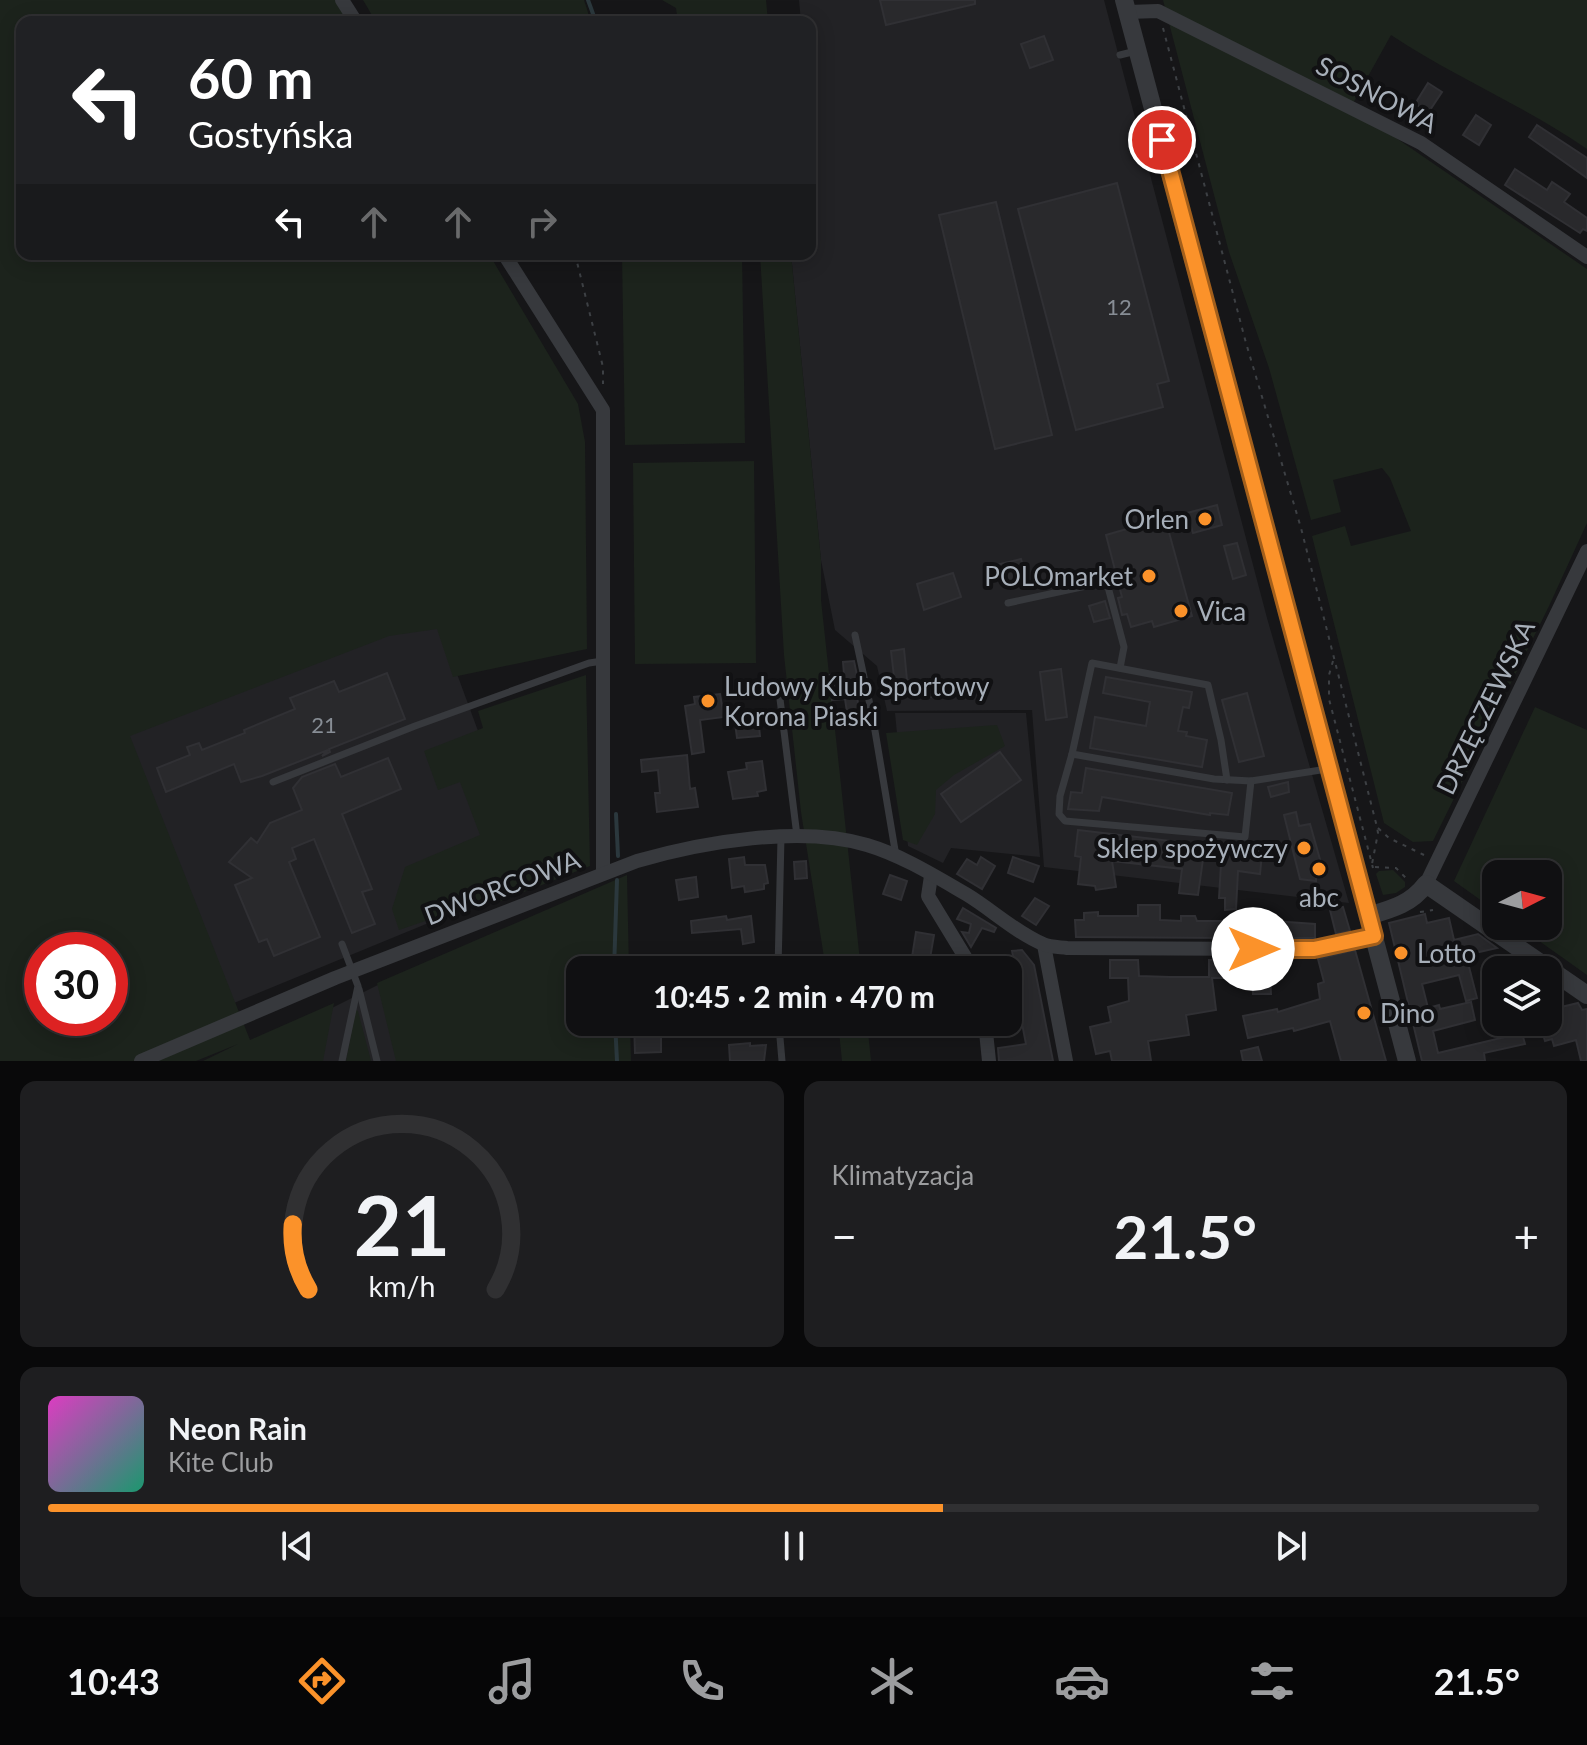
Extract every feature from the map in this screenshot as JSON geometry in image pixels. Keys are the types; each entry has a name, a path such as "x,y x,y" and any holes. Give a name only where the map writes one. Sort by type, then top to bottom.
{"street":[{"name":"SOSNOWA","path":"1126,6 1158,11 1421,143 1587,257"},
{"path":"1126,6 1129,52 1330,768 1407,1061"},
{"path":"508,260 603,410 603,873"},
{"name":"DRZĘCZEWSKA","path":"1418,882 1587,551"},
{"name":"DWORCOWA","path":"141,1061 352,971 637,861 668,852 781,837 837,838 896,856 966,894 1044,945"},
{"path":"931,876 928,896 964,956"},
{"path":"1368,916 1402,905 1417,895 1418,882 1587,995"},
{"path":"1066,1061 1044,945 1067,948 1301,949 1326,947 1374,936"},
{"path":"986,1036 989,1061"}],"lane":[{"path":"1008,603 1100,583 1108,587 1124,647 1120,668"},
{"path":"855,635 896,856"},
{"path":"273,782 415,726 589,663 603,661"},
{"path":"1227,780 1208,685 1092,663 1060,796 1059,814 1065,821 1245,837 1251,781"},
{"path":"780,699 797,836"},
{"path":"1072,754 1227,780 1251,781 1330,768"},
{"path":"778,956 781,837"},
{"path":"342,944 358,986 377,1061"},
{"path":"342,1061 358,986"},
{"path":"780,1036 782,1061"}],"path":[{"path":"1158,11 1246,343 1301,528 1377,827 1372,864 1329,699 1329,675 1334,658"},
{"path":"576,260 603,367 603,410"},
{"path":"1377,827 1389,838 1429,857"},
{"path":"1373,867 1396,868 1418,882"}],"shaded area":[{"path":"0,0 335,0 345,16 16,16 16,260 493,260 578,404 585,442 587,649 453,677 437,629 389,636 130,736 250,1040 334,1003 323,1061 203,1061 238,1044 196,1061 0,1061"},
{"path":"363,0 584,0 589,16 372,16"},
{"path":"662,0 766,0 767,16 677,16 676,8"},
{"path":"799,0 1104,0 1267,618 1349,903 1044,867 1032,710 887,711 877,666 835,630 821,560 792,260 816,260 816,16 800,16"},
{"path":"1163,0 1587,0 1587,149 1391,35 1351,107 1587,269 1587,523 1433,841 1413,842 1384,823 1312,536 1345,526 1351,546 1411,531 1390,478 1382,468 1333,480 1341,512 1311,520 1269,368 1229,252"},
{"path":"622,260 742,260 745,443 625,445"},
{"path":"760,260 792,260 821,560 821,600 859,956 824,956 801,812 784,655"},
{"path":"754,461 756,663 635,664 633,463"},
{"path":"436,617 481,739 511,889 229,1005 109,742"},
{"path":"586,675 590,866 501,901 498,896 399,930 392,909 405,867 480,835 460,782 438,790 424,751 483,728 478,711"},
{"path":"1535,707 1587,730 1587,975 1538,940 1562,940 1562,860 1482,860 1482,901 1454,881"},
{"path":"895,713 1026,713 1040,857 951,848 943,863 908,846"},
{"path":"997,725 1005,746 954,775 936,790 935,814 917,845 903,840 886,733"},
{"path":"1393,870 1405,882 1405,887 1396,893 1383,895 1376,874"},
{"path":"627,875 629,956 566,956 566,1036 630,1036 631,1061 396,1061 377,983"},
{"path":"382,983 451,1061 316,1061 324,1012"},
{"path":"358,1011 371,1061 346,1061"},
{"path":"839,1036 868,1036 871,1061 842,1061"}],"building":[{"path":"880,0 975,0 975,4 886,25"},
{"path":"1044,36 1053,60 1030,68 1021,44"},
{"path":"1428,83 1442,92 1428,113 1415,104"},
{"path":"1476,115 1491,125 1479,145 1463,135"},
{"path":"1537,125 1587,158 1587,178 1529,137"},
{"path":"1515,169 1547,190 1552,182 1570,194 1564,202 1587,218 1587,231 1583,229 1580,233 1505,185"},
{"path":"1117,183 1169,381 1157,384 1163,407 1076,430 1018,209"},
{"path":"996,202 1052,435 995,449 939,215"},
{"name":"Orlen","path":"1217,505 1222,525 1193,533 1187,513"},
{"name":"POLOmarket","path":"1165,518 1192,616 1154,627 1152,621 1131,627 1127,614 1122,615 1118,598 1122,597 1106,535"},
{"path":"1237,543 1246,575 1233,579 1224,546"},
{"path":"1021,559 1026,576 1001,583 996,565"},
{"path":"953,573 961,597 924,610 917,584"},
{"path":"1105,601 1110,618 1094,622 1089,606"},
{"path":"904,649 907,680 940,684 938,698 896,693 891,651"},
{"path":"854,661 861,695 857,696 859,711 847,712 845,699 832,700 829,675 844,674 843,662"},
{"path":"1061,669 1067,717 1046,720 1040,672"},
{"path":"387,673 405,719 329,749 330,752 322,756 328,750 262,776 241,782 234,764 166,792 157,768 190,755 187,747 199,743 202,750 245,733 244,730 295,709 290,698 334,681 339,692"},
{"path":"1106,677 1192,692 1189,708 1183,707 1178,731 1187,732 1186,736 1207,740 1202,767 1090,748 1095,717 1146,726 1150,702 1103,693"},
{"path":"1247,693 1264,756 1239,762 1222,700"},
{"path":"720,694 724,717 700,720 704,752 692,754 685,706 695,704 694,697"},
{"path":"748,713 749,718 758,717 760,736 737,738 734,715"},
{"path":"1000,752 1021,780 961,822 941,794"},
{"path":"687,755 690,789 695,788 698,807 657,812 655,793 660,793 658,770 642,772 641,760"},
{"path":"388,758 401,789 342,814 372,889 362,892 375,924 352,933 314,839 292,848 296,859 289,862 320,937 274,956 267,939 259,942 235,885 252,878 229,862 251,838 257,843 270,823 302,810 293,788 302,777 335,764 341,777"},
{"path":"762,761 766,790 757,792 758,796 733,799 728,772 747,769 746,763"},
{"path":"1086,768 1232,793 1228,815 1210,815 1102,797 1099,811 1068,809 1071,792 1082,793"},
{"path":"1288,782 1289,792 1271,797 1268,787"},
{"path":"1296,812 1299,826 1310,824 1321,863 1316,864 1316,881 1300,879 1284,815"},
{"path":"1078,830 1205,845 1198,895 1179,893 1182,869 1112,861 1116,887 1096,890 1095,886 1078,884 1081,857 1075,856"},
{"path":"1222,847 1262,853 1260,874 1238,871 1236,909 1225,910 1225,898 1219,898"},
{"path":"744,857 745,865 765,865 768,883 764,884 764,889 745,892 744,886 732,888 729,859"},
{"path":"981,857 995,866 982,889 957,874 967,859 977,865"},
{"path":"1013,857 1039,866 1033,882 1008,873"},
{"path":"806,861 807,878 795,879 794,862"},
{"path":"890,875 907,881 901,900 883,894"},
{"path":"696,877 698,897 679,900 676,880"},
{"path":"1035,898 1049,906 1036,925 1022,916"},
{"path":"1138,905 1160,905 1160,920 1181,921 1181,916 1195,916 1197,921 1232,921 1232,938 1076,937 1075,920 1084,920 1084,913 1138,916"},
{"path":"1343,907 1350,931 1336,934 1330,910"},
{"path":"963,908 996,928 994,932 982,928 971,947 962,932 969,933 971,924 957,919"},
{"path":"1425,914 1427,923 1449,918 1454,940 1478,934 1482,940 1497,948 1466,955 1477,998 1466,1001 1459,975 1422,984 1428,1008 1439,1005 1440,1009 1471,1002 1475,1020 1433,1031 1438,1053 1509,1036 1523,1036 1525,1044 1484,1053 1485,1061 1422,1061 1389,923"},
{"path":"726,916 727,920 751,916 754,942 743,944 741,929 692,933 691,921"},
{"path":"1259,920 1315,924 1315,938 1249,938 1248,924 1259,924"},
{"path":"916,932 934,935 930,956 912,956"},
{"path":"1022,950 1034,965 1053,1061 999,1061 998,1048 1026,1044 1022,1023 1022,956 1013,956 1012,951"},
{"path":"1355,950 1386,1061 1341,1061 1330,1021 1294,1031 1293,1028 1248,1038 1243,1016 1277,1009 1278,1012 1320,999 1318,984 1324,982 1318,959"},
{"path":"1110,960 1138,960 1139,976 1209,977 1209,960 1232,960 1232,978 1212,978 1216,1010 1186,1015 1189,1035 1148,1041 1151,1061 1112,1061 1110,1051 1096,1054 1090,1027 1111,1022 1108,1007 1129,1001 1128,978 1110,978"},
{"path":"1270,977 1271,994 1253,994 1252,978"},
{"path":"1578,1003 1582,1010 1587,1009 1587,1061 1581,1061 1576,1040 1554,1046 1552,1039 1545,1041 1544,1036 1562,1036 1562,1007"},
{"path":"634,1036 661,1036 661,1052 635,1053"},
{"path":"750,1043 750,1046 766,1045 764,1061 730,1061 729,1045"},
{"path":"1258,1047 1262,1061 1243,1061 1241,1051"}],"waterway":[{"path":"588,0 594,16"},
{"path":"616,814 618,856"},
{"path":"614,956 617,880"},
{"path":"616,1036 617,1061"}],"place":[{"name":"Orlen","path":"1205,519"},
{"name":"POLOmarket","path":"1149,576"},
{"name":"Vica","path":"1181,611"},
{"name":"Ludowy Klub Sportowy Korona Piaski","path":"708,701"},
{"name":"Sklep spożywczy","path":"1304,848"},
{"name":"abc","path":"1319,869"},
{"name":"Lotto","path":"1401,953"},
{"name":"Dino","path":"1364,1013"}],"route":[{"path":"1162,140 1374,936 1314,949 1253,949"}]}
